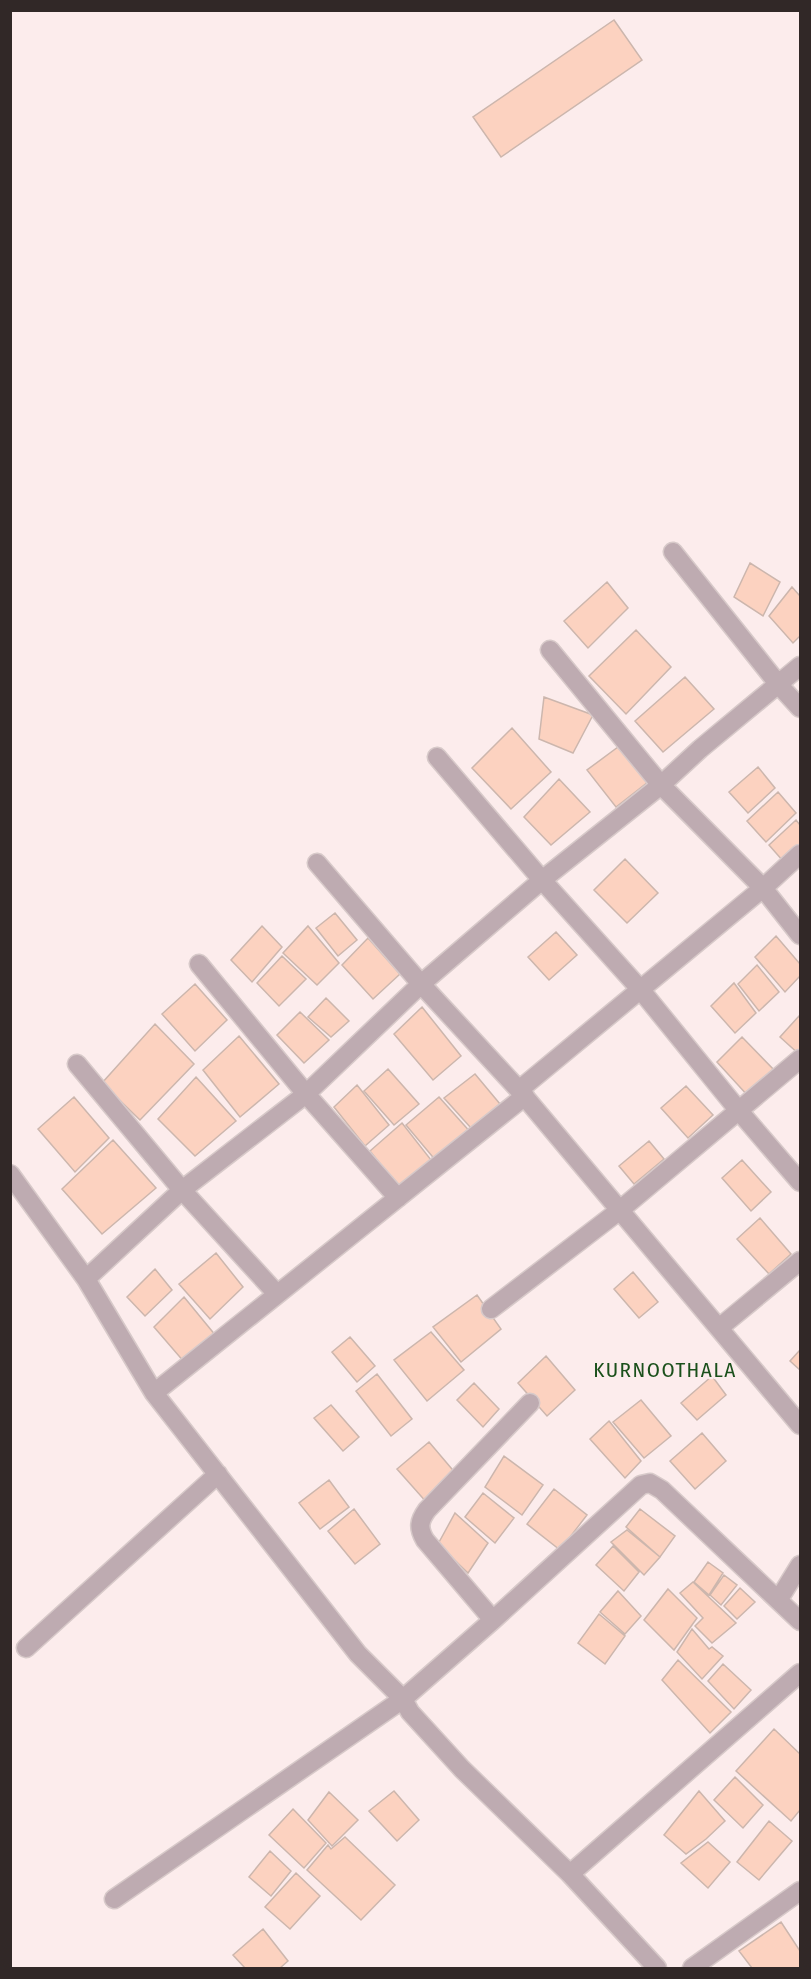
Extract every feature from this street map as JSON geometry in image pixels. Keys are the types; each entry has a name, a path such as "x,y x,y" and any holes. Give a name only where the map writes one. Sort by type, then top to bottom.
{"street":[{"path":"673,552 779,685 801,708"},
{"path":"550,651 661,785 763,888 801,935"},
{"path":"86,1279 182,1190 306,1094 421,984 542,880 661,785 700,749 801,666"},
{"path":"437,757 542,880 639,988 739,1111 801,1182"},
{"path":"154,1393 398,1198 522,1093 639,988 763,888 801,854"},
{"path":"317,863 421,984 522,1093 801,1425"},
{"path":"199,964 306,1094 398,1198"},
{"path":"491,1309 620,1210 801,1059"},
{"path":"76,1064 182,1190 277,1294"},
{"path":"10,1174 86,1279 154,1393 358,1654 403,1699 410,1712 462,1769 570,1874 657,1968"},
{"path":"719,1328 801,1261"},
{"path":"493,1620 426,1540 419,1525 428,1510 530,1403"},
{"path":"27,1648 218,1474"},
{"path":"114,1899 403,1699 641,1485 650,1483 662,1490 801,1621"},
{"path":"779,1599 801,1565"},
{"path":"570,1874 801,1673"},
{"path":"692,1968 801,1890"}],"building":[{"path":"614,20 642,60 501,157 473,117"},
{"path":"750,563 780,582 763,616 734,597"},
{"path":"607,582 628,608 588,648 564,621"},
{"path":"792,587 800,596 800,636 793,643 769,616"},
{"path":"636,630 671,667 626,714 589,676"},
{"path":"685,677 714,709 663,752 635,721"},
{"path":"544,697 593,715 573,753 539,739"},
{"path":"512,728 551,772 511,809 472,768"},
{"path":"622,744 648,782 616,807 587,770"},
{"path":"758,767 775,788 748,813 729,792"},
{"path":"559,779 590,812 551,845 524,817"},
{"path":"778,792 796,813 766,842 747,821"},
{"path":"796,820 800,825 800,845 783,861 769,845"},
{"path":"625,859 658,893 627,923 594,890"},
{"path":"335,913 357,940 338,956 316,928"},
{"path":"262,926 282,947 252,982 231,960"},
{"path":"308,926 339,963 317,985 283,953"},
{"path":"556,932 577,955 549,980 528,957"},
{"path":"776,936 800,964 800,976 785,992 755,957"},
{"path":"368,938 400,974 373,999 342,965"},
{"path":"282,956 306,979 279,1006 257,983"},
{"path":"757,965 779,992 759,1011 738,984"},
{"path":"734,983 756,1013 735,1033 711,1006"},
{"path":"195,984 227,1020 195,1051 162,1014"},
{"path":"326,998 349,1021 331,1037 308,1017"},
{"path":"422,1007 461,1056 433,1080 394,1034"},
{"path":"300,1012 329,1040 304,1063 277,1035"},
{"path":"799,1016 800,1018 800,1055 780,1037"},
{"path":"155,1024 194,1064 140,1120 102,1083"},
{"path":"239,1036 279,1084 240,1117 203,1070"},
{"path":"742,1037 777,1073 749,1097 717,1062"},
{"path":"388,1069 419,1104 394,1125 364,1091"},
{"path":"475,1074 500,1104 471,1128 444,1098"},
{"path":"196,1077 236,1121 195,1156 158,1119"},
{"path":"357,1085 389,1125 365,1146 334,1107"},
{"path":"686,1086 713,1115 688,1138 661,1108"},
{"path":"74,1097 109,1138 75,1172 38,1129"},
{"path":"439,1097 472,1134 437,1162 406,1125"},
{"path":"402,1123 435,1165 401,1191 370,1151"},
{"path":"113,1140 156,1188 102,1234 62,1189"},
{"path":"649,1141 664,1159 634,1184 619,1166"},
{"path":"742,1160 771,1192 751,1211 722,1178"},
{"path":"760,1218 791,1254 769,1274 737,1239"},
{"path":"216,1253 243,1287 210,1319 179,1284"},
{"path":"155,1269 172,1290 145,1316 127,1297"},
{"path":"633,1272 658,1302 639,1318 614,1289"},
{"path":"477,1295 501,1329 461,1362 433,1327"},
{"path":"184,1297 216,1336 185,1363 154,1327"},
{"path":"431,1332 464,1370 427,1401 394,1360"},
{"path":"350,1337 375,1366 357,1382 332,1352"},
{"path":"800,1350 800,1370 790,1361"},
{"path":"546,1356 575,1390 547,1416 518,1383"},
{"path":"377,1374 412,1419 391,1436 356,1391"},
{"path":"712,1376 726,1395 697,1420 681,1403"},
{"path":"474,1383 499,1409 483,1427 457,1400"},
{"path":"641,1400 671,1436 644,1458 613,1422"},
{"path":"331,1405 359,1437 343,1451 314,1418"},
{"path":"609,1421 641,1461 625,1478 590,1439"},
{"path":"702,1433 726,1461 695,1489 670,1461"},
{"path":"429,1442 457,1475 428,1504 397,1469"},
{"path":"504,1456 543,1485 522,1515 485,1487"},
{"path":"329,1480 349,1507 320,1529 299,1503"},
{"path":"554,1489 587,1515 560,1550 527,1524"},
{"path":"483,1493 514,1518 495,1543 465,1517"},
{"path":"354,1509 380,1544 355,1564 328,1531"},
{"path":"640,1509 675,1536 660,1557 626,1527"},
{"path":"455,1513 488,1543 468,1573 438,1544"},
{"path":"627,1530 660,1557 644,1575 611,1542"},
{"path":"613,1546 639,1572 624,1591 596,1565"},
{"path":"708,1562 723,1573 709,1595 694,1582"},
{"path":"724,1575 737,1585 721,1605 710,1595"},
{"path":"693,1582 736,1623 712,1643 695,1626 703,1618 680,1593"},
{"path":"740,1588 755,1602 737,1619 724,1606"},
{"path":"668,1589 697,1618 674,1650 644,1620"},
{"path":"618,1591 641,1616 625,1634 600,1612"},
{"path":"599,1614 625,1636 605,1664 578,1643"},
{"path":"692,1629 709,1649 712,1647 723,1656 702,1679 677,1652"},
{"path":"678,1660 731,1712 710,1733 662,1680"},
{"path":"723,1664 751,1690 734,1709 708,1681"},
{"path":"774,1729 800,1754 800,1810 791,1821 736,1771"},
{"path":"735,1777 763,1805 743,1828 714,1800"},
{"path":"394,1791 419,1820 397,1841 369,1811"},
{"path":"699,1791 725,1821 686,1854 664,1835"},
{"path":"329,1792 358,1820 332,1846 308,1820"},
{"path":"293,1809 326,1843 304,1868 269,1835"},
{"path":"769,1821 792,1841 759,1880 737,1862"},
{"path":"345,1837 395,1885 361,1920 307,1870 328,1845 331,1849"},
{"path":"708,1842 730,1862 708,1888 681,1863"},
{"path":"270,1851 291,1871 271,1896 249,1877"},
{"path":"296,1873 320,1896 290,1929 265,1907"},
{"path":"781,1922 800,1951 800,1968 752,1968 739,1951"},
{"path":"263,1929 288,1961 280,1968 245,1968 233,1955"}],"district":[{"name":"KURNOOTHALA","path":"665,1370"}]}
